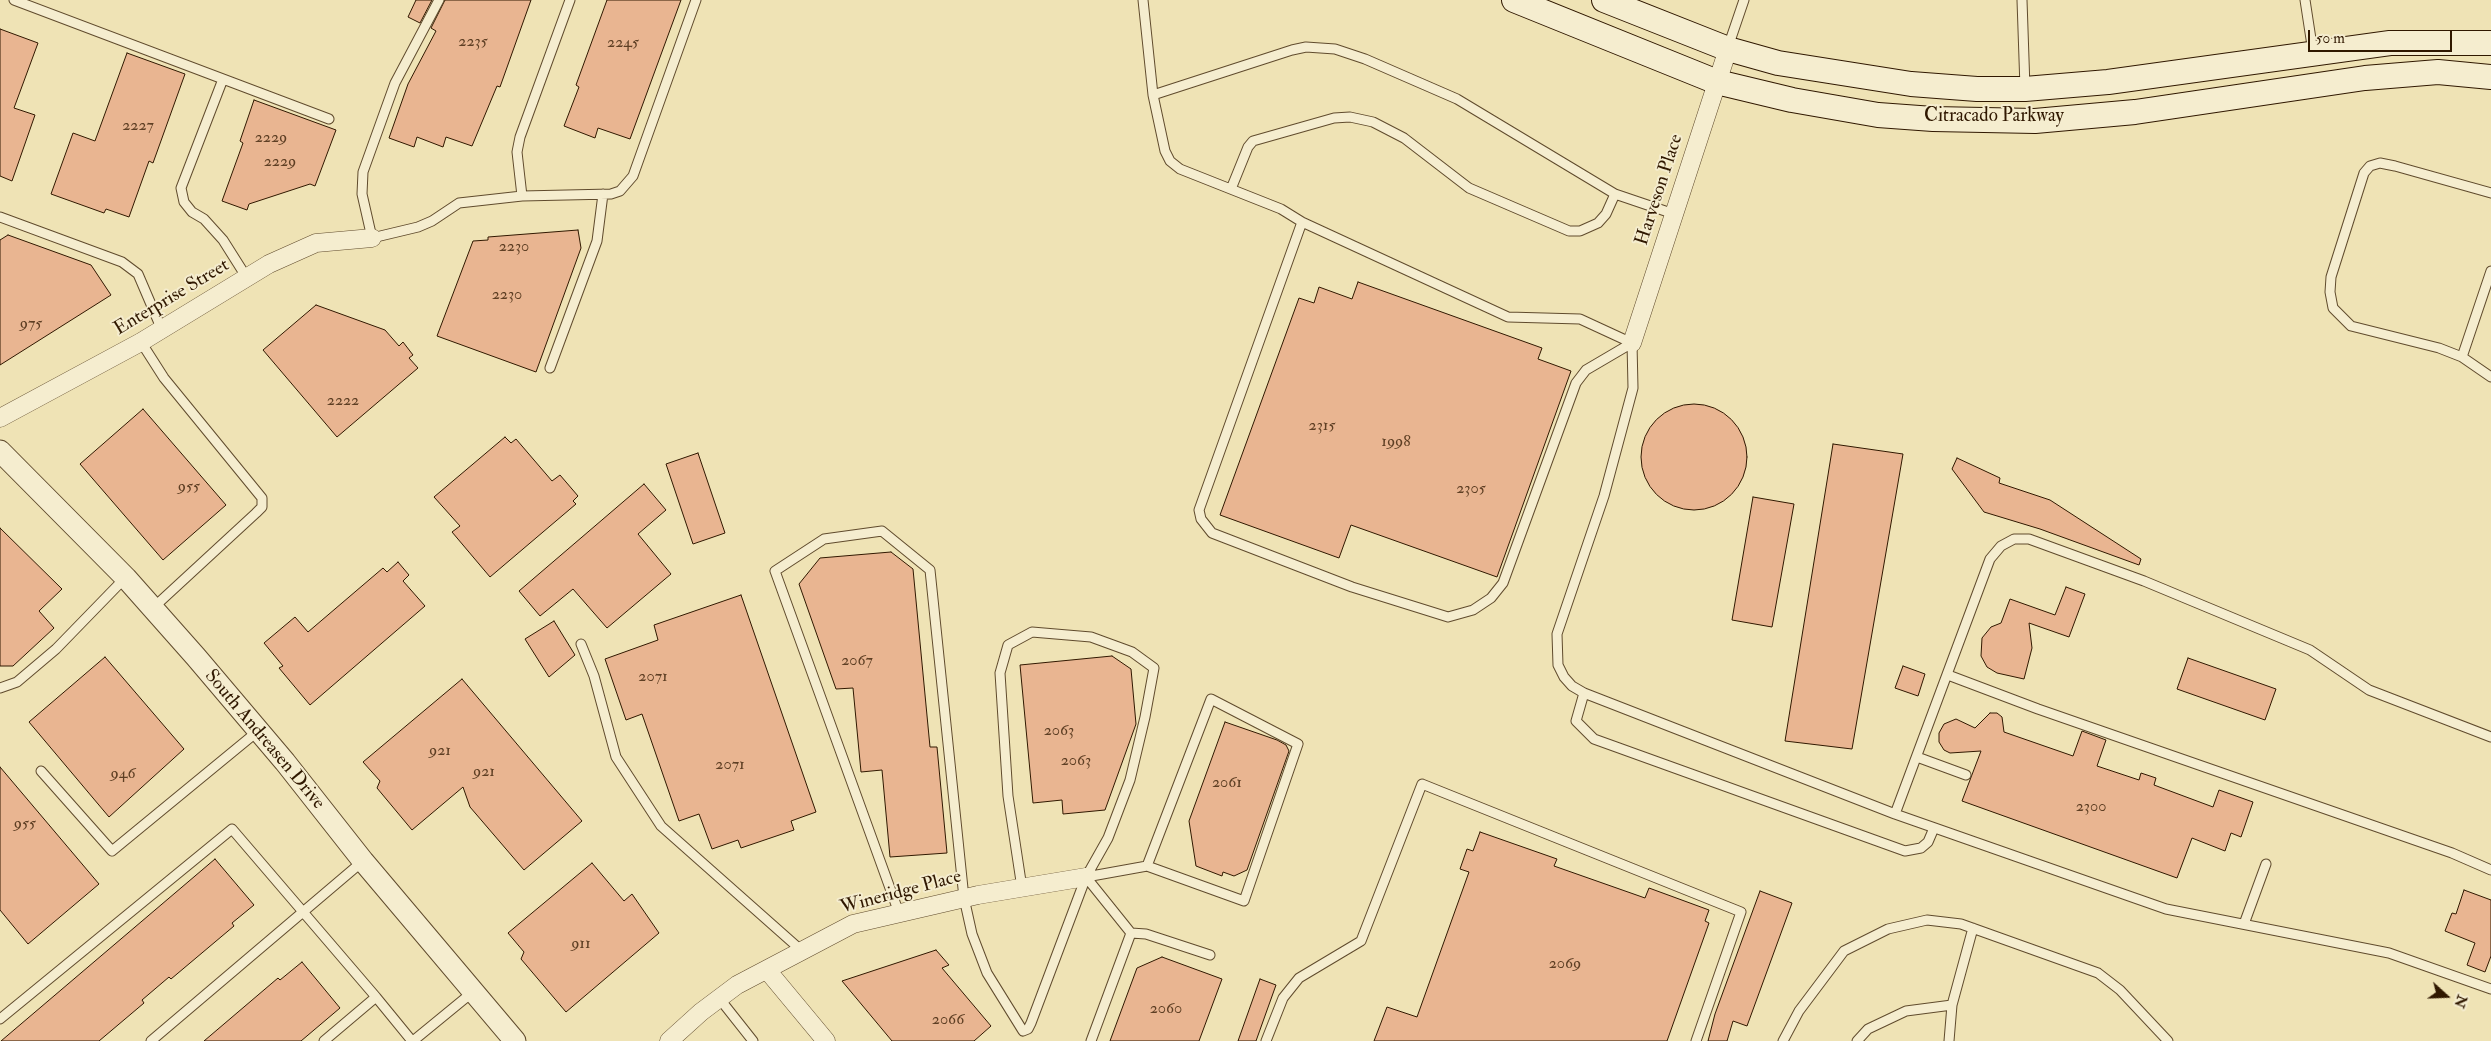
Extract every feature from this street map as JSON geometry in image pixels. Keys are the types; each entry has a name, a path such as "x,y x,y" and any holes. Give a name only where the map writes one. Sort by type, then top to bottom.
{"main road":[{"name":"Citracado Parkway","path":"1514,0 1717,82 1792,100 1878,114 1933,118 2035,121 2135,112 2365,78 2438,72 2491,76"},
{"name":"Citracado Parkway","path":"1604,0 1728,49 1778,63 1901,83 1977,89 2025,89 2108,82 2313,52 2390,43 2491,43"}],"street":[{"name":"Harveson Place","path":"1632,344 1728,49"},
{"name":"Enterprise Street","path":"0,418 162,330 269,264 316,243 372,238"},
{"name":"South Andreasen Drive","path":"0,451 126,578 258,731 363,861 515,1041"},
{"name":"Wineridge Place","path":"669,1041 719,998 736,986 853,924 964,898 1086,877"},
{"path":"766,970 826,1041"}],"lane":[{"path":"14,0 329,119"},
{"path":"440,0 395,83 363,172 362,194 372,238 418,227 432,221 459,203 522,196 603,194 620,191 633,176 696,0"},
{"path":"522,196 517,152 520,136 570,0"},
{"path":"1143,0 1153,96 1165,151 1170,161 1180,169 1281,209 1302,222 1508,317 1580,319 1632,344"},
{"path":"1728,49 1744,0"},
{"path":"2022,0 2025,89"},
{"path":"2305,0 2313,52"},
{"path":"1153,96 1292,50 1320,46 1335,49 1365,59 1457,99 1615,194 1674,214"},
{"path":"223,79 181,188 184,202 192,212 204,219 223,240 247,278"},
{"path":"1231,189 1248,147 1253,141 1334,118 1350,117 1373,122 1404,138 1469,188 1569,231 1580,231 1598,223 1606,214 1615,194"},
{"path":"2491,193 2395,166 2380,164 2370,166 2364,173 2331,277 2330,292 2333,308 2351,326 2462,356 2491,377"},
{"path":"550,368 597,241 603,194"},
{"path":"0,217 122,262 138,274 162,330"},
{"path":"1302,222 1199,510 1206,527 1212,533 1352,587 1448,617 1473,610 1491,598 1503,583 1576,383 1586,370 1632,344"},
{"path":"2462,356 2491,271"},
{"path":"141,342 164,378 262,498 262,507 152,608"},
{"path":"1632,344 1633,388 1604,496 1557,634 1558,665 1564,677 1572,686 1584,693 1895,814 2166,909 2389,953 2491,990"},
{"path":"899,913 775,571 824,539 882,531 930,570 964,898 972,934 987,973 1023,1031 1028,1029 1031,1023 1086,877 1108,838 1130,780 1154,668 1132,652 1091,637 1032,632 1008,645 1000,672 1008,796 1022,888"},
{"path":"1895,814 1990,559 2001,546 2014,539 2029,538 2144,581 2310,650 2369,690 2491,737"},
{"path":"0,688 17,682 56,649 126,578"},
{"path":"581,644 594,676 616,757 662,826 802,951"},
{"path":"1948,674 2057,716 2452,853 2491,870"},
{"path":"1584,693 1576,721 1594,739 1905,851 1921,848 1928,842 1934,828"},
{"path":"1086,877 1147,866 1244,901 1298,744 1211,699 1147,866"},
{"path":"41,771 112,851 258,731"},
{"path":"1917,757 1966,775"},
{"path":"1266,1041 1283,998 1299,978 1361,942 1422,784 1741,912 1696,1041"},
{"path":"0,1020 232,829 412,1041 474,991"},
{"path":"152,1041 363,861"},
{"path":"2244,924 2266,864"},
{"path":"1086,877 1131,933 1146,934 1210,955"},
{"path":"1783,1041 1799,1011 1844,951 1888,929 1927,920 1961,924 2098,973 2120,990 2168,1041"},
{"path":"1949,1041 1952,1005 1973,928"},
{"path":"1091,1041 1131,933"},
{"path":"324,1041 376,997"},
{"path":"719,998 753,1041"},
{"path":"1857,1041 1868,1029 1906,1011 1952,1005"}],"building":[{"path":"416,0 432,0 420,23 408,17"},
{"path":"445,0 531,0 500,87 497,86 472,146 446,137 443,147 417,137 414,147 389,138 408,84 436,31 431,28"},
{"path":"607,0 681,0 630,139 598,128 595,138 564,126 579,87 576,85"},
{"path":"0,29 38,43 14,108 35,115 12,181 0,176"},
{"path":"127,53 185,74 153,163 149,161 129,217 106,209 104,213 51,194 73,133 95,141"},
{"path":"254,100 336,130 315,186 310,184 249,204 247,210 222,201 243,143 240,141"},
{"path":"578,230 581,248 536,372 437,336 473,241 488,240 488,237"},
{"path":"8,235 91,265 111,295 0,365 0,240"},
{"path":"1358,282 1542,348 1538,359 1571,371 1497,577 1351,525 1339,558 1220,515 1299,298 1314,303 1319,287 1352,299"},
{"path":"316,305 385,330 399,346 403,342 413,355 409,358 418,368 337,437 263,350"},
{"path":"1694,404 1714,408 1732,419 1743,437 1747,457 1743,477 1732,495 1714,506 1694,510 1674,506 1656,495 1645,477 1641,457 1645,437 1656,419 1674,408"},
{"path":"143,409 226,505 163,560 80,464"},
{"path":"505,437 511,443 516,439 552,481 560,475 578,496 573,501 576,504 490,577 452,532 460,526 434,497"},
{"path":"1833,444 1903,454 1852,749 1785,741"},
{"path":"698,453 725,533 693,544 666,464"},
{"path":"1957,458 2000,478 1999,483 2050,500 2141,559 2139,565 2040,529 1984,512 1952,469"},
{"path":"644,484 666,510 638,534 671,574 607,628 573,589 540,616 519,591"},
{"path":"1753,497 1794,504 1772,627 1732,620"},
{"path":"0,528 62,589 39,611 54,628 13,666 0,666"},
{"path":"891,552 913,569 930,747 937,747 947,853 890,857 882,770 861,772 853,688 836,689 799,584 820,558"},
{"path":"398,562 409,575 403,581 425,606 310,705 279,668 283,666 264,643 295,617 308,632 383,568 387,572"},
{"path":"2066,587 2085,594 2069,637 2029,623 2032,648 2024,679 1997,673 1987,667 1981,656 1982,638 1991,627 2001,623 2010,599 2055,615"},
{"path":"741,595 816,812 791,821 794,830 741,848 738,840 712,849 699,814 679,821 642,714 626,720 605,659 658,640 654,625"},
{"path":"554,621 575,655 549,677 525,639"},
{"path":"1112,656 1131,669 1136,724 1105,810 1063,814 1062,800 1033,803 1020,665"},
{"path":"105,657 184,749 109,817 29,722"},
{"path":"2188,658 2276,689 2265,720 2177,689"},
{"path":"1903,666 1925,674 1918,696 1895,688"},
{"path":"462,679 582,821 524,870 470,807 463,787 412,830 377,788 380,781 363,762"},
{"path":"1990,713 1997,713 2002,717 2004,732 2073,756 2082,731 2106,740 2097,766 2139,780 2141,773 2156,778 2154,785 2213,807 2219,790 2253,802 2241,837 2231,833 2225,851 2192,838 2177,878 1962,801 1981,751 1950,753 1944,750 1939,742 1939,733 1944,724 1956,719 1975,728"},
{"path":"1225,722 1277,740 1286,745 1289,751 1247,870 1234,876 1223,872 1222,876 1196,866 1189,821"},
{"path":"0,767 99,884 28,944 0,910"},
{"path":"1480,832 1557,859 1554,866 1645,898 1649,888 1709,910 1705,921 1709,923 1667,1041 1374,1041 1387,1007 1417,1017 1469,872 1460,869 1467,849 1473,851"},
{"path":"215,859 254,905 232,923 234,926 171,979 169,977 142,1000 144,1003 99,1041 1,1041"},
{"path":"592,863 624,901 632,894 659,933 566,1012 521,959 524,952 508,933"},
{"path":"2464,890 2491,900 2491,956 2485,972 2467,965 2475,943 2445,931 2452,913 2456,914"},
{"path":"1760,891 1792,903 1747,1026 1733,1021 1727,1041 1708,1041 1715,1014"},
{"path":"936,950 949,965 942,968 991,1026 974,1041 892,1041 842,981"},
{"path":"1162,957 1222,979 1199,1041 1110,1041 1137,968"},
{"path":"302,962 340,1008 301,1041 204,1041 278,978 280,980"},
{"path":"1260,979 1276,985 1256,1041 1238,1041"}]}
